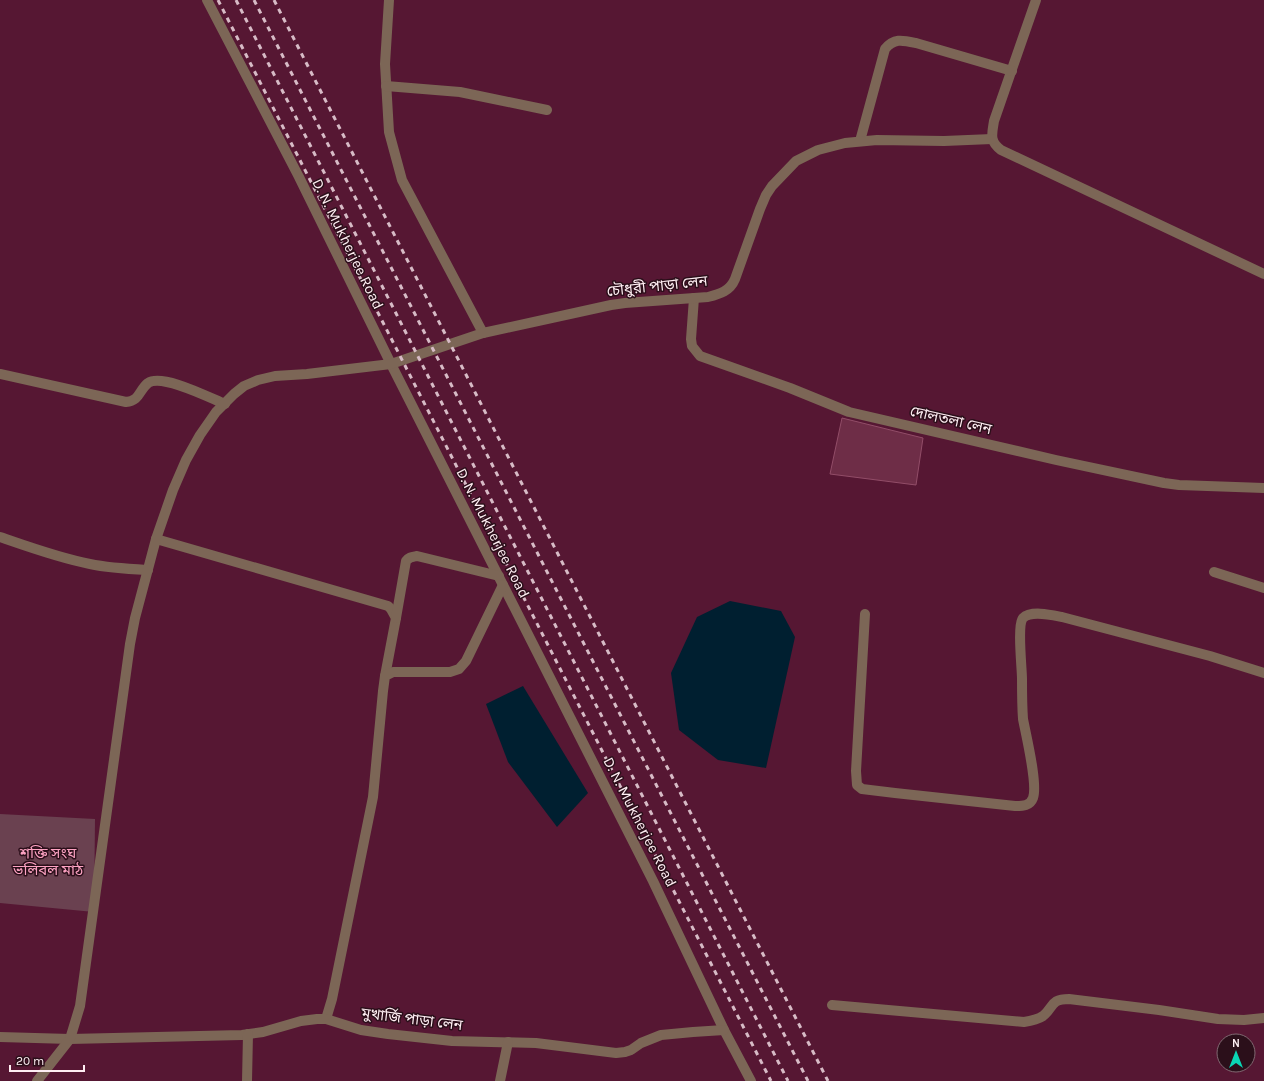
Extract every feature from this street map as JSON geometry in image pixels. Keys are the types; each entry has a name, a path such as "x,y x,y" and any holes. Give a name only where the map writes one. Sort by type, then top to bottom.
{"street":[{"name":"D. N. Mukherjee Road","path":"207,0 298,177 653,881 724,1030 752,1081"},
{"path":"389,0 385,64 389,132 402,180 483,333"},
{"path":"1036,0 994,121 992,139 995,146 1264,274"},
{"path":"860,141 885,50 889,44 904,40 1012,71"},
{"path":"386,86 460,92 547,110"},
{"name":"চৌধুরী পাড়া লেন","path":"70,1039 80,1006 84,984 130,644 135,618 156,539 173,490 186,460 200,435 216,412 244,386 258,380 275,376 307,374 391,364 483,333 625,303 719,295 728,290 732,285 766,195 772,186 796,161 818,150 860,141 969,141 992,139"},
{"name":"দোলতলা লেন","path":"694,298 691,339 692,346 700,356 790,388 849,412 1056,460 1164,482 1264,488"},
{"path":"0,374 126,402 132,402 136,399 147,384 153,380 161,380 176,384 225,404"},
{"path":"0,537 80,562 112,568 148,570"},
{"path":"156,539 388,606 396,618"},
{"path":"326,1019 332,999 373,797 385,676 406,561 408,558 417,556 501,581 466,661 459,669 450,672 393,672 385,676"},
{"path":"1214,572 1264,588"},
{"path":"865,614 856,779 857,785 862,788 875,790 1015,806 1024,806 1029,804 1033,798 1034,791 1033,775 1022,705 1020,641 1021,624 1023,618 1029,614 1037,613 1062,616 1210,656 1264,673"},
{"path":"832,1005 1024,1022 1033,1021 1041,1017 1054,1003 1060,1000 1069,999 1218,1019 1244,1020 1264,1018"},
{"name":"মুখার্জি পাড়া লেন","path":"0,1037 70,1039 218,1036 262,1032 301,1021 326,1019 371,1032 452,1041 536,1043 616,1053 626,1052 641,1043 661,1035 724,1030"},
{"path":"247,1081 248,1034"},
{"path":"37,1081 70,1039"},
{"path":"500,1081 508,1042"}],"green space":[{"name":"শক্তি সংঘ ভলিবল মাঠ","path":"0,814 95,819 94,912 0,903"}],"water":[{"path":"730,601 781,611 795,637 766,768 718,760 679,730 671,673 697,617"},
{"path":"523,686 588,793 557,827 508,762 486,704"}],"building":[{"path":"842,418 923,438 916,485 830,474"}],"railway":[{"path":"218,0 771,1081"},
{"path":"236,0 788,1081"},
{"path":"254,0 808,1081"},
{"path":"274,0 828,1081"}]}
